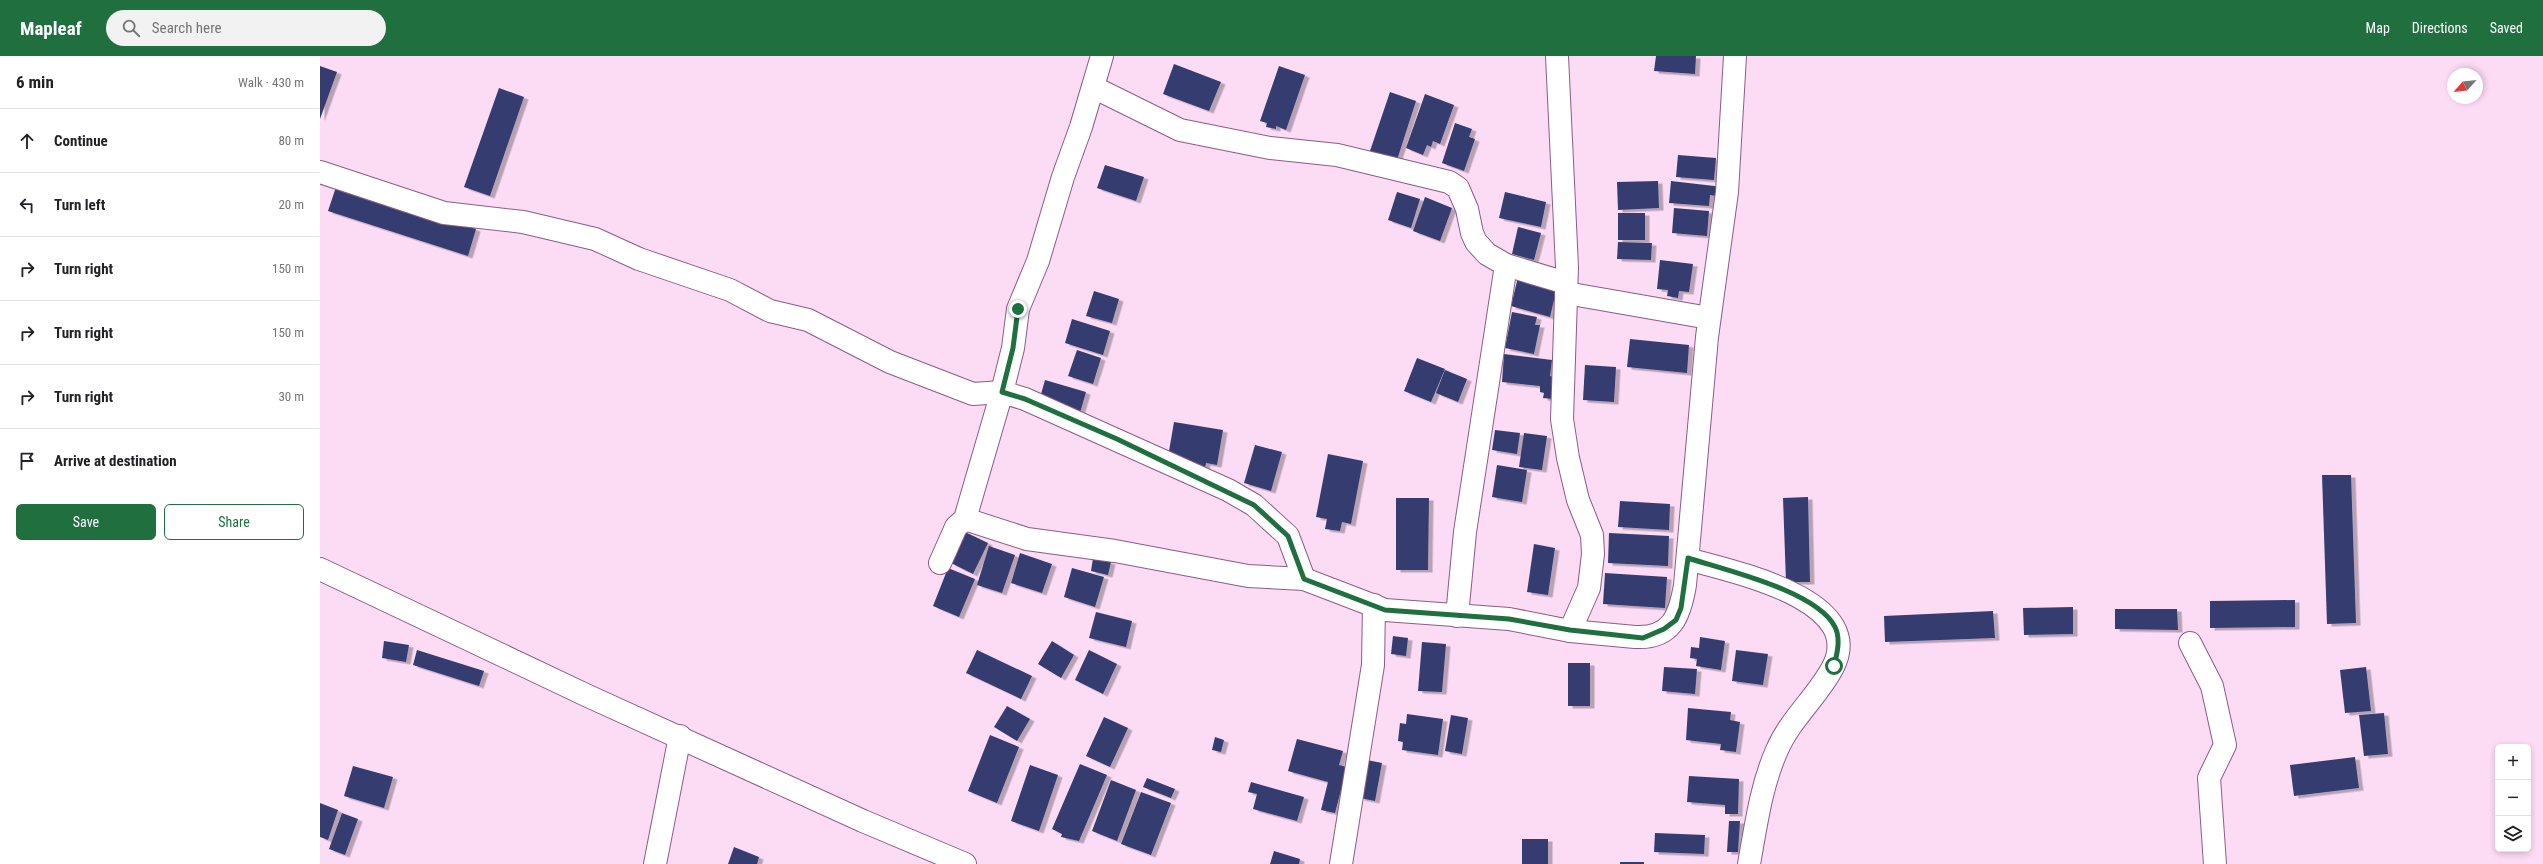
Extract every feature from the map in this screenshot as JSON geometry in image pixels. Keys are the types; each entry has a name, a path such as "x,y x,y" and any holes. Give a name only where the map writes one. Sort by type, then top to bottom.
{"street":[{"path":"940,563 956,527 965,519 1002,392 1013,348 1018,309 1038,261 1102,56"},
{"path":"1557,56 1566,288 1562,419 1568,458 1578,500 1592,535 1593,554 1588,588 1570,630"},
{"path":"965,519 1027,538 1115,551 1248,576 1304,579 1385,610 1509,619 1570,630 1643,638 1664,629 1676,620 1681,608 1688,558 1709,318 1727,192 1735,56"},
{"path":"1093,87 1180,130 1270,148 1337,155 1449,182 1458,188 1468,209 1472,233 1476,242 1487,254 1506,265 1566,288 1709,318"},
{"path":"320,172 444,213 523,222 595,240 646,262 730,290 770,311 808,320 890,362 973,394 1002,392 1025,399 1117,439 1254,505 1288,536 1304,579"},
{"path":"1457,616 1465,532 1506,265"},
{"path":"1688,558 1772,584 1820,609 1837,632 1838,653 1834,666 1793,720 1777,750 1760,799 1749,864"},
{"path":"320,570 468,641 680,736 863,821 965,864"},
{"path":"1340,864 1372,665 1374,605"},
{"path":"2190,643 2212,686 2225,745 2208,778 2215,864"},
{"path":"654,864 680,736"}],"building":[{"path":"1656,56 1696,56 1695,74 1654,71"},
{"path":"1174,64 1221,82 1209,111 1163,94"},
{"path":"320,66 337,72 320,119"},
{"path":"1279,66 1305,75 1286,130 1276,126 1276,129 1266,127 1267,123 1260,121"},
{"path":"499,88 524,97 490,196 464,187"},
{"path":"1390,92 1416,101 1397,160 1370,151"},
{"path":"1425,94 1454,105 1440,144 1433,141 1431,147 1427,145 1423,155 1406,148"},
{"path":"1455,123 1472,129 1469,137 1475,139 1464,171 1442,163"},
{"path":"1678,155 1716,158 1714,180 1676,177"},
{"path":"1105,165 1144,177 1136,201 1097,188"},
{"path":"1658,181 1659,208 1618,210 1617,182"},
{"path":"1671,181 1723,187 1722,197 1710,195 1709,206 1669,203"},
{"path":"337,184 476,229 468,256 328,211"},
{"path":"1397,192 1420,199 1411,228 1388,220"},
{"path":"1505,192 1546,202 1541,227 1499,218"},
{"path":"1425,197 1452,208 1440,241 1413,231"},
{"path":"1674,208 1709,211 1707,236 1672,233"},
{"path":"1618,213 1645,213 1645,240 1618,240"},
{"path":"1518,227 1541,233 1534,260 1512,254"},
{"path":"1618,242 1652,243 1651,260 1617,259"},
{"path":"1660,260 1693,264 1689,292 1679,291 1678,298 1667,296 1668,290 1657,289"},
{"path":"1518,277 1557,287 1550,317 1511,306"},
{"path":"1094,291 1119,299 1112,323 1086,316"},
{"path":"1512,312 1537,317 1535,325 1540,325 1534,354 1505,348"},
{"path":"1072,319 1110,331 1103,355 1065,343"},
{"path":"1630,339 1689,345 1687,373 1627,367"},
{"path":"1077,350 1101,358 1093,384 1068,376"},
{"path":"1504,354 1552,360 1550,376 1555,377 1553,399 1543,398 1544,393 1540,392 1540,386 1502,382"},
{"path":"1417,358 1445,369 1431,402 1404,391"},
{"path":"1585,365 1616,367 1614,402 1583,400"},
{"path":"1445,370 1467,379 1458,402 1436,393"},
{"path":"1045,380 1086,392 1080,413 1039,401"},
{"path":"1174,422 1223,430 1217,465 1206,463 1205,468 1168,457"},
{"path":"1495,430 1520,433 1517,454 1492,450"},
{"path":"1524,433 1547,436 1542,470 1519,467"},
{"path":"1255,445 1282,452 1271,491 1244,483"},
{"path":"1328,454 1363,461 1351,524 1342,522 1340,531 1325,529 1327,519 1316,517"},
{"path":"1497,465 1527,470 1522,502 1492,497"},
{"path":"2322,475 2351,475 2356,623 2327,624"},
{"path":"1808,497 1810,582 1786,582 1783,498"},
{"path":"1396,498 1429,498 1428,570 1396,570"},
{"path":"1620,501 1670,504 1669,530 1618,527"},
{"path":"965,532 988,543 973,574 951,563"},
{"path":"1609,533 1669,536 1668,566 1608,563"},
{"path":"1534,544 1555,548 1548,595 1527,592"},
{"path":"989,546 1015,555 1002,593 977,585"},
{"path":"1020,553 1052,564 1042,593 1011,583"},
{"path":"1093,558 1111,562 1108,575 1091,571"},
{"path":"948,568 975,579 959,617 933,606"},
{"path":"1072,568 1104,577 1095,607 1064,597"},
{"path":"1605,573 1667,577 1665,608 1603,604"},
{"path":"2295,600 2295,627 2210,628 2210,601"},
{"path":"2073,607 2073,634 2024,635 2023,608"},
{"path":"2115,609 2177,609 2178,630 2115,629"},
{"path":"1993,611 1995,638 1885,642 1884,616"},
{"path":"1096,612 1132,621 1126,647 1089,638"},
{"path":"1393,636 1408,638 1406,656 1391,654"},
{"path":"1700,637 1725,641 1721,670 1696,666 1697,659 1690,658 1691,647 1699,648"},
{"path":"384,641 409,645 406,662 382,658"},
{"path":"1052,641 1074,655 1061,678 1038,664"},
{"path":"1422,642 1446,644 1442,692 1418,691"},
{"path":"417,650 484,671 479,686 413,665"},
{"path":"977,650 1032,676 1021,699 966,673"},
{"path":"1089,650 1117,664 1103,694 1075,680"},
{"path":"1736,650 1768,654 1763,685 1732,681"},
{"path":"1568,663 1590,663 1590,706 1568,706"},
{"path":"1664,667 1697,669 1695,694 1662,691"},
{"path":"2366,667 2371,711 2345,713 2340,670"},
{"path":"1007,706 1030,719 1017,741 994,727"},
{"path":"1688,708 1731,712 1730,720 1740,722 1736,752 1720,750 1721,744 1686,740"},
{"path":"2384,713 2388,754 2364,756 2359,715"},
{"path":"1407,714 1443,719 1438,755 1402,750 1403,742 1398,741 1400,723 1406,724"},
{"path":"1451,715 1468,718 1462,754 1445,751"},
{"path":"1104,717 1128,728 1110,767 1086,756"},
{"path":"990,735 1019,747 997,803 968,791"},
{"path":"1215,737 1224,740 1221,752 1212,750"},
{"path":"1297,739 1343,751 1339,765 1347,767 1335,813 1321,810 1328,782 1288,771"},
{"path":"2355,757 2359,788 2294,796 2290,765"},
{"path":"1367,760 1382,763 1375,801 1360,798"},
{"path":"1080,764 1107,775 1079,841 1061,837 1062,834 1052,829"},
{"path":"1030,765 1058,775 1039,831 1011,821"},
{"path":"353,766 393,777 384,808 344,796"},
{"path":"1689,776 1739,779 1738,814 1725,814 1725,805 1687,802"},
{"path":"1147,778 1175,789 1171,798 1143,787"},
{"path":"1111,780 1136,790 1117,841 1092,831"},
{"path":"1251,782 1304,797 1297,821 1253,809 1257,794 1248,792"},
{"path":"1141,792 1171,803 1151,855 1121,844"},
{"path":"320,803 338,810 328,840 320,837"},
{"path":"342,813 358,819 345,855 329,849"},
{"path":"1729,821 1740,821 1738,852 1727,852"},
{"path":"1655,833 1705,835 1704,854 1654,852"},
{"path":"1522,839 1548,839 1548,864 1522,864"},
{"path":"734,847 759,857 757,864 728,864"},
{"path":"1274,851 1300,859 1299,864 1270,864"},
{"path":"1620,862 1644,862 1644,864 1620,864"}],"route":[{"path":"1018,309 1013,348 1002,392 1025,399 1117,439 1161,461 1228,490 1254,505 1288,536 1304,579 1385,610 1509,619 1570,630 1643,638 1658,633 1670,626 1676,620 1681,608 1688,558 1772,584 1820,609 1828,617 1837,632 1838,653 1834,666"}]}
